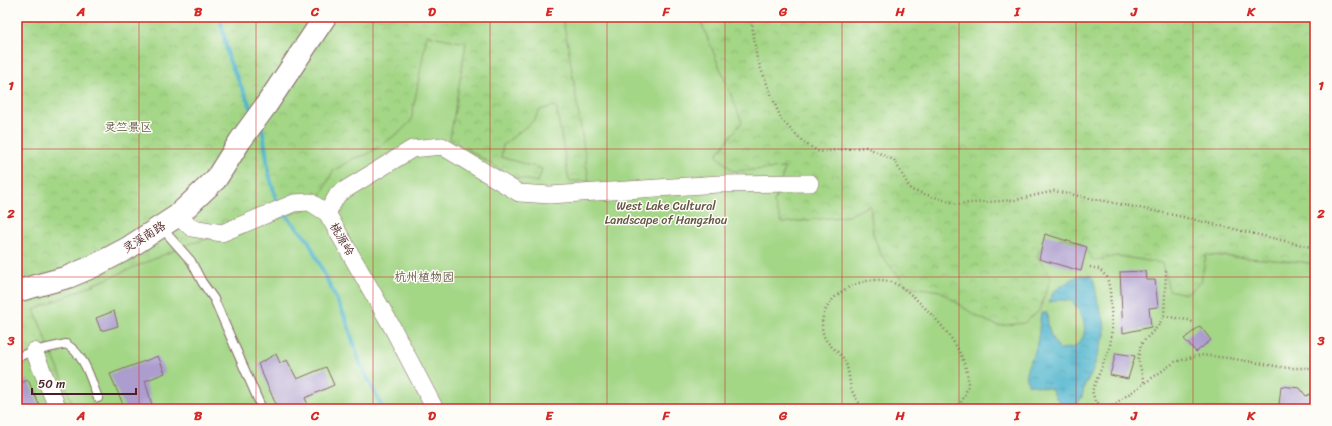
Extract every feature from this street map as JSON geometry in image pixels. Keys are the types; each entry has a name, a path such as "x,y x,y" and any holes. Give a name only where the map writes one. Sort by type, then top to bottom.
{"main road":[{"name":"灵溪南路","path":"17,290 68,277 94,266 128,248 169,221 216,178 240,140 267,104 325,17"}],"street":[{"path":"327,213 338,194 412,149 442,146 518,193 550,195 719,184 810,183"},
{"name":"桃源岭","path":"169,221 192,228 222,233 290,206 294,203 310,202 327,213 391,325 435,409"},
{"path":"34,351 58,409"}],"lane":[{"path":"169,221 202,282 214,299 262,409"},
{"path":"17,357 34,351 66,344 73,348 83,359 98,398"}],"path":[{"path":"751,17 757,59 781,119 802,142 819,152 866,147 894,160 911,190 958,204 1015,200 1054,191 1174,215 1315,248"},
{"path":"1090,267 1098,269 1107,277 1110,290 1112,328 1110,347 1092,391 1095,402 1107,409"},
{"path":"1144,382 1138,358 1141,344 1158,326 1164,316 1166,270"},
{"path":"864,409 851,390 845,361 825,340 822,320 824,312 831,302 844,290 855,284 874,280 887,281 907,291 932,315 949,335 965,366 968,381 960,406 955,409"},
{"path":"1164,316 1188,320 1195,323"},
{"path":"1110,409 1112,405 1175,362 1200,355 1229,358 1287,368 1315,368"}],"green space":[{"name":"West Lake Cultural Landscape of Hangzhou","path":"17,17 1315,17 1315,409 17,409"},
{"name":"杭州植物园","path":"562,17 699,17 742,122 716,155 733,171 785,168 774,203 782,223 848,216 870,205 873,234 881,255 907,286 940,291 976,316 998,326 1024,323 1039,311 1051,277 1037,256 1046,239 1064,238 1081,244 1094,261 1116,256 1162,263 1169,290 1186,294 1201,282 1206,255 1315,264 1315,409 75,409 34,310 189,244 272,221 305,209 321,195 333,171 353,159 368,154 400,132 411,121 427,35 466,43 450,139 513,177 538,182 542,169 501,157 503,145 533,121 540,110 556,106 569,181 589,181 568,45"}],"water":[{"path":"1080,275 1091,276 1094,281 1098,303 1104,320 1105,334 1091,375 1085,384 1082,397 1076,406 1068,409 1056,398 1052,389 1028,384 1027,370 1035,351 1041,313 1047,313 1050,333 1060,349 1073,348 1082,339 1085,329 1083,318 1072,301 1062,300 1049,302 1054,291"}],"building":[{"path":"1045,234 1087,247 1081,271 1039,259"},
{"path":"1145,271 1146,280 1155,280 1158,307 1149,308 1151,327 1123,333 1120,272"},
{"path":"114,311 118,326 101,331 96,318"},
{"path":"1200,326 1211,340 1196,352 1184,339"},
{"path":"1116,353 1135,356 1128,379 1110,375"},
{"path":"276,354 280,363 287,360 297,379 326,367 334,385 305,398 310,409 278,409 258,364"},
{"path":"158,356 165,373 145,381 152,405 141,409 125,409 110,374"},
{"path":"28,380 41,409 17,409 17,385"},
{"path":"1281,386 1300,388 1306,396 1310,394 1315,401 1315,407 1279,405"}],"waterway":[{"path":"220,17 229,60 253,112"},
{"path":"260,126 263,132 269,174 278,206"},
{"path":"282,211 308,240 346,319 360,363 383,409"}],"park label":[{"name":"灵竺景区","path":"128,127"}]}
